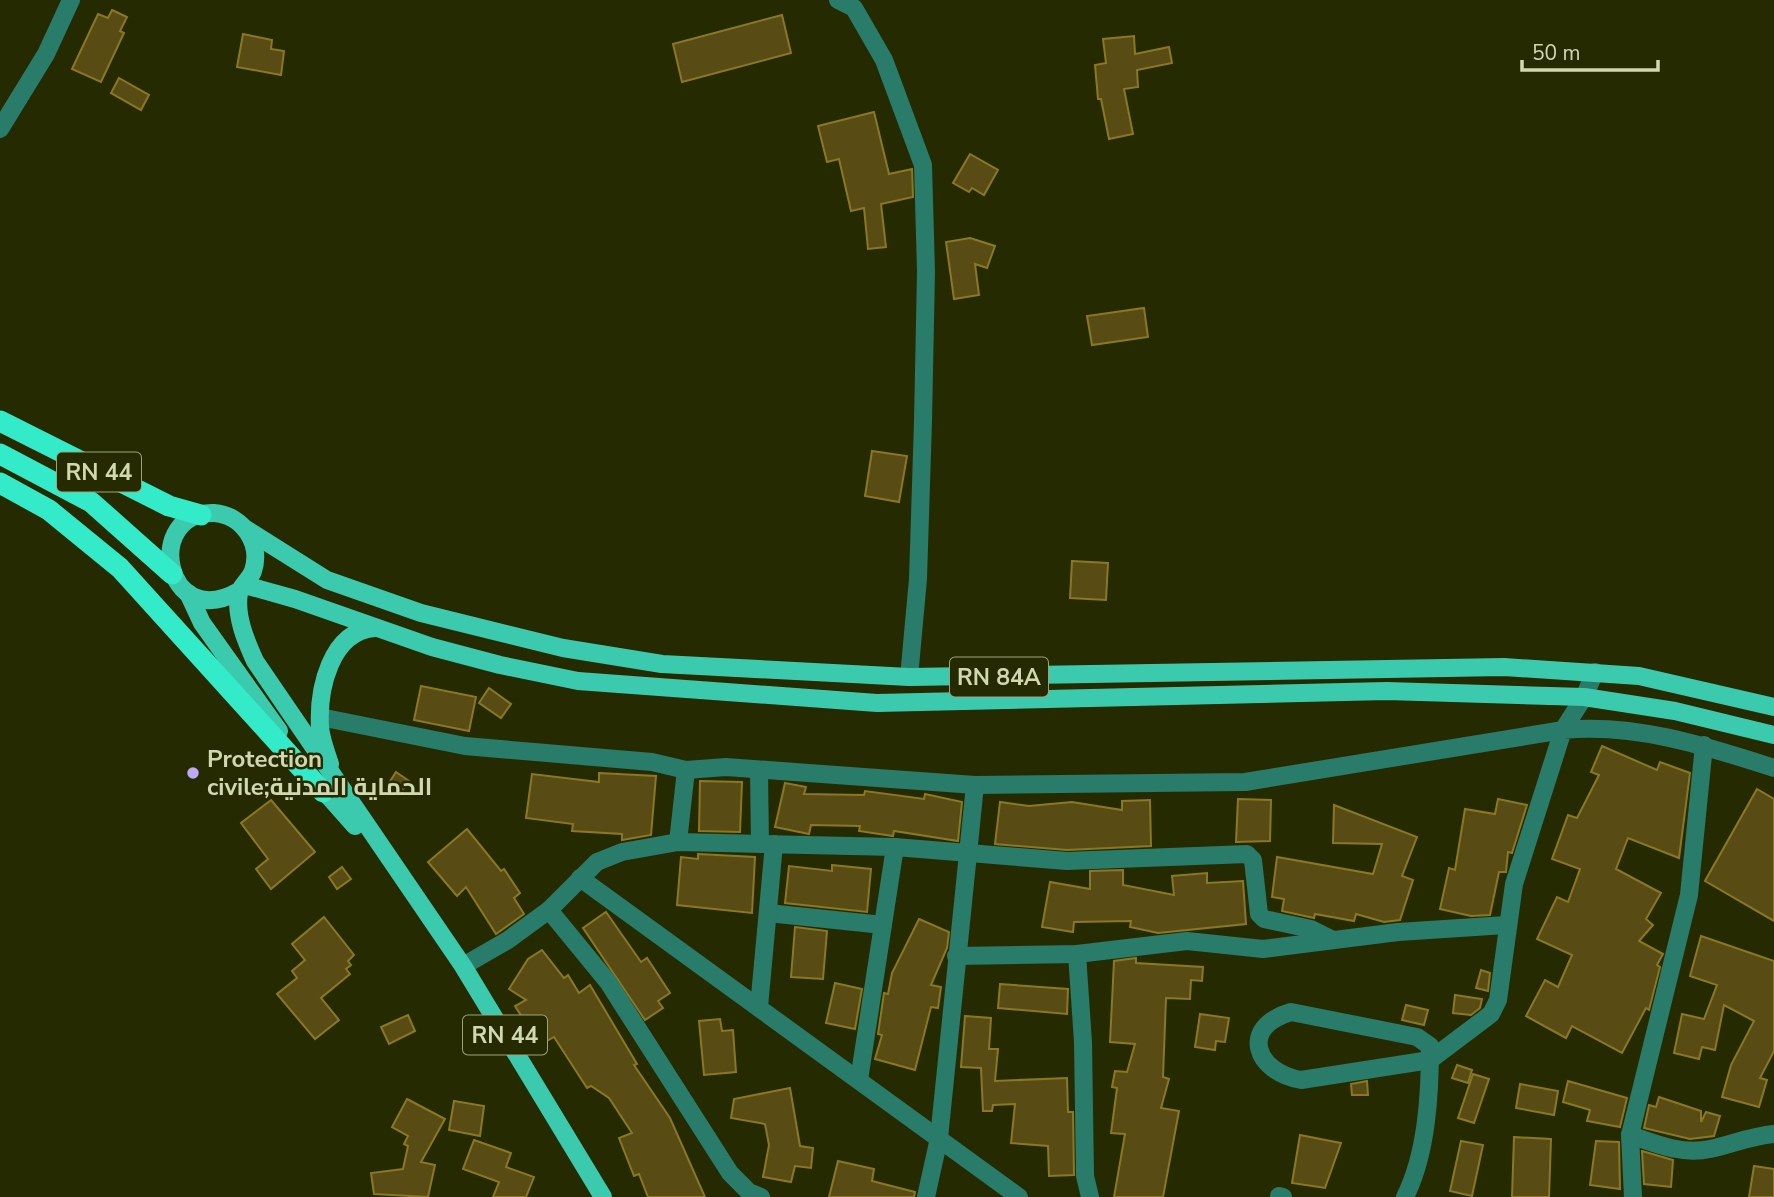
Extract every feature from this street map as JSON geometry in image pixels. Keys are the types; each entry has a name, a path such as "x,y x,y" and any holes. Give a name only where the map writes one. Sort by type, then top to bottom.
{"highway":[{"name":"RN 44","path":"0,421 169,506 201,515"},
{"name":"RN 44","path":"0,454 91,502 172,574"},
{"path":"0,483 50,510 120,568 329,786"}],"main road":[{"path":"201,515 225,516 246,529 252,540 255,564 242,588 214,600 188,593 172,574 169,550 173,538 190,520 201,515"},
{"name":"RN 84A","path":"246,529 327,580 433,616 563,648 712,668 909,677 1504,667 1594,672 1672,681 1774,707"},
{"name":"RN 84A","path":"242,588 295,599 375,628 500,665 578,681 877,703 1387,691 1584,697 1675,712 1774,735"},
{"name":"RN 44","path":"242,588 240,614 255,661 329,786"},
{"name":"RN 44","path":"188,593 202,624 403,877 463,966 603,1197"},
{"path":"329,786 320,729 325,674 340,647 355,632 375,628"}],"street":[{"path":"0,129 46,54 71,0"},
{"path":"838,0 854,8 884,60 923,165 926,271 923,421 918,579 909,677"},
{"path":"1405,1197 1413,1181 1429,1096 1430,1060 1430,1046 1418,1037 1291,1012 1271,1017 1260,1031 1258,1048 1268,1067 1286,1078 1301,1080 1430,1060 1491,1014 1498,1000 1506,925 1514,884 1563,730 1584,697 1594,672"},
{"path":"320,717 465,746 652,762 685,770 726,767 759,772 975,785 1245,782 1587,728 1637,731 1704,746 1774,768"},
{"path":"1633,1197 1630,1135 1689,895 1704,746"},
{"path":"678,842 685,770"},
{"path":"759,772 767,844 768,913 759,1007"},
{"path":"926,1197 939,1138 975,785"},
{"path":"463,966 508,940 549,910 597,862 622,852 678,842 895,847 1068,861 1247,854 1253,860 1259,914 1264,919 1311,929 1331,939"},
{"path":"859,1080 895,847"},
{"path":"580,878 1019,1197"},
{"path":"549,910 608,982 722,1163 749,1192 761,1197"},
{"path":"768,913 883,925"},
{"path":"956,956 1077,954 1187,941 1263,949 1331,939 1506,925"},
{"path":"1077,954 1083,1042 1085,1177 1090,1197"},
{"path":"1630,1135 1677,1150 1709,1150 1750,1136 1774,1134"}],"building":[{"path":"112,10 127,17 120,31 124,33 101,82 72,69 98,14 108,18"},
{"path":"782,15 791,53 682,82 673,44"},
{"path":"243,34 272,40 271,49 284,51 281,75 237,67"},
{"path":"1134,36 1135,54 1169,47 1172,63 1137,70 1138,87 1124,89 1133,134 1109,139 1101,99 1098,99 1095,65 1106,63 1103,39"},
{"path":"119,78 149,95 141,110 111,93"},
{"path":"874,112 889,174 912,169 913,197 881,204 886,247 868,249 864,208 851,211 839,159 827,162 818,126"},
{"path":"970,154 998,170 984,195 972,188 969,192 953,183"},
{"path":"970,238 995,246 987,268 975,264 979,295 954,299 946,242"},
{"path":"1144,308 1148,337 1092,345 1087,316"},
{"path":"872,451 907,456 899,502 865,496"},
{"path":"1072,561 1108,563 1106,600 1070,598"},
{"path":"421,686 476,697 469,731 414,720"},
{"path":"489,688 511,704 501,718 479,703"},
{"path":"1602,746 1657,770 1660,762 1690,773 1679,858 1628,838 1616,869 1661,893 1646,919 1653,925 1639,941 1663,954 1657,965 1660,967 1649,1010 1646,1008 1622,1053 1572,1026 1566,1038 1526,1016 1545,980 1558,987 1572,955 1537,939 1557,897 1568,902 1580,869 1552,859 1568,815 1577,818 1599,775 1591,772"},
{"path":"396,772 409,781 399,795 387,786"},
{"path":"599,773 656,776 651,835 622,840 622,834 572,831 573,824 526,818 532,774 599,782"},
{"path":"700,781 742,782 740,832 699,831"},
{"path":"785,783 806,787 804,794 864,795 865,791 924,799 925,794 962,802 958,841 894,831 893,836 859,831 860,826 811,825 809,834 775,827"},
{"path":"1757,789 1774,799 1774,921 1705,881"},
{"path":"1238,799 1271,800 1270,841 1236,842"},
{"path":"1498,799 1527,805 1512,853 1508,852 1506,872 1499,872 1490,915 1471,916 1440,909 1449,868 1455,870 1465,809 1495,814"},
{"path":"271,800 315,852 271,889 256,869 268,859 241,823"},
{"path":"1150,800 1151,846 1067,850 995,844 1000,802 1029,806 1072,802 1122,810 1122,801"},
{"path":"1334,805 1417,837 1402,876 1413,880 1400,920 1384,922 1356,914 1354,921 1315,914 1314,918 1282,911 1284,899 1272,897 1277,857 1373,874 1382,844 1333,843"},
{"path":"467,829 501,871 504,869 520,893 514,898 524,914 496,934 466,887 457,896 428,862"},
{"path":"698,854 755,857 752,913 677,905 681,857 698,859"},
{"path":"832,865 871,869 867,912 785,903 789,866 832,871"},
{"path":"342,867 351,879 337,889 329,877"},
{"path":"1123,870 1123,885 1174,895 1172,876 1207,873 1207,883 1243,881 1246,924 1158,933 1130,927 1131,921 1074,922 1073,932 1042,927 1050,882 1090,889 1090,871"},
{"path":"606,912 641,962 647,958 670,993 658,1001 663,1008 645,1020 583,928"},
{"path":"324,917 354,955 348,961 351,965 346,969 350,974 321,998 339,1020 315,1039 277,994 297,978 292,971 305,960 292,944"},
{"path":"919,919 949,932 947,948 931,985 941,987 938,1008 931,1007 915,1070 875,1059 882,1035 878,1034 884,993 888,994 892,973"},
{"path":"795,927 827,931 823,979 791,977"},
{"path":"1701,936 1774,961 1774,1051 1760,1078 1767,1080 1759,1107 1722,1097 1731,1065 1754,1021 1724,1005 1715,1050 1702,1047 1699,1059 1674,1053 1682,1014 1704,1019 1717,985 1690,976"},
{"path":"542,950 564,978 568,975 579,993 590,985 637,1064 634,1065 670,1118 705,1197 648,1197 639,1174 634,1176 619,1138 632,1133 609,1098 591,1086 587,1088 554,1037 540,1045 515,1006 526,1000 509,989 528,959"},
{"path":"1136,958 1136,963 1203,967 1202,981 1191,980 1190,999 1166,998 1163,1077 1169,1079 1161,1108 1179,1111 1163,1197 1114,1197 1125,1134 1111,1133 1117,1088 1112,1087 1115,1071 1127,1072 1135,1044 1110,1042 1114,961"},
{"path":"1481,970 1490,973 1488,991 1476,988"},
{"path":"835,983 862,989 855,1029 826,1023"},
{"path":"1000,984 1068,989 1067,1014 998,1008"},
{"path":"1455,995 1482,999 1480,1008 1471,1015 1453,1013"},
{"path":"1406,1005 1428,1010 1424,1025 1402,1020"},
{"path":"1200,1014 1229,1018 1225,1042 1216,1041 1215,1050 1195,1047"},
{"path":"408,1015 415,1031 389,1044 381,1027"},
{"path":"965,1016 991,1018 989,1049 998,1049 995,1081 1067,1078 1068,1112 1073,1112 1074,1175 1049,1176 1048,1146 1011,1143 1015,1104 993,1105 992,1111 983,1111 981,1068 961,1067"},
{"path":"720,1019 722,1031 733,1030 736,1072 704,1075 699,1021"},
{"path":"1457,1065 1472,1070 1468,1083 1452,1078"},
{"path":"1473,1074 1489,1079 1474,1123 1458,1118"},
{"path":"1367,1081 1368,1095 1352,1095 1351,1084"},
{"path":"1568,1081 1627,1098 1620,1127 1587,1121 1590,1110 1563,1102"},
{"path":"1520,1084 1558,1091 1554,1115 1516,1108"},
{"path":"790,1088 800,1146 813,1148 811,1168 795,1166 791,1182 763,1177 769,1145 765,1124 731,1118 734,1099"},
{"path":"1659,1097 1701,1111 1701,1122 1706,1112 1720,1116 1714,1136 1690,1139 1644,1128 1649,1105 1656,1107"},
{"path":"407,1099 445,1119 421,1162 435,1165 428,1197 374,1194 371,1173 403,1169 408,1146 404,1144 408,1136 392,1127"},
{"path":"454,1101 484,1106 480,1136 449,1130"},
{"path":"1300,1135 1341,1143 1325,1188 1292,1183"},
{"path":"1514,1137 1551,1139 1549,1197 1512,1197"},
{"path":"474,1140 511,1153 506,1167 534,1177 526,1197 493,1197 499,1182 463,1169"},
{"path":"1461,1141 1483,1145 1472,1196 1450,1191"},
{"path":"1596,1141 1619,1142 1620,1189 1590,1185"},
{"path":"1642,1151 1673,1160 1671,1187 1644,1184"},
{"path":"838,1161 874,1169 872,1181 915,1192 914,1197 829,1197"},
{"path":"1754,1166 1774,1169 1774,1197 1749,1197"}],"place":[{"name":"Protection civile;الحماية المدنية","path":"193,773"}]}
